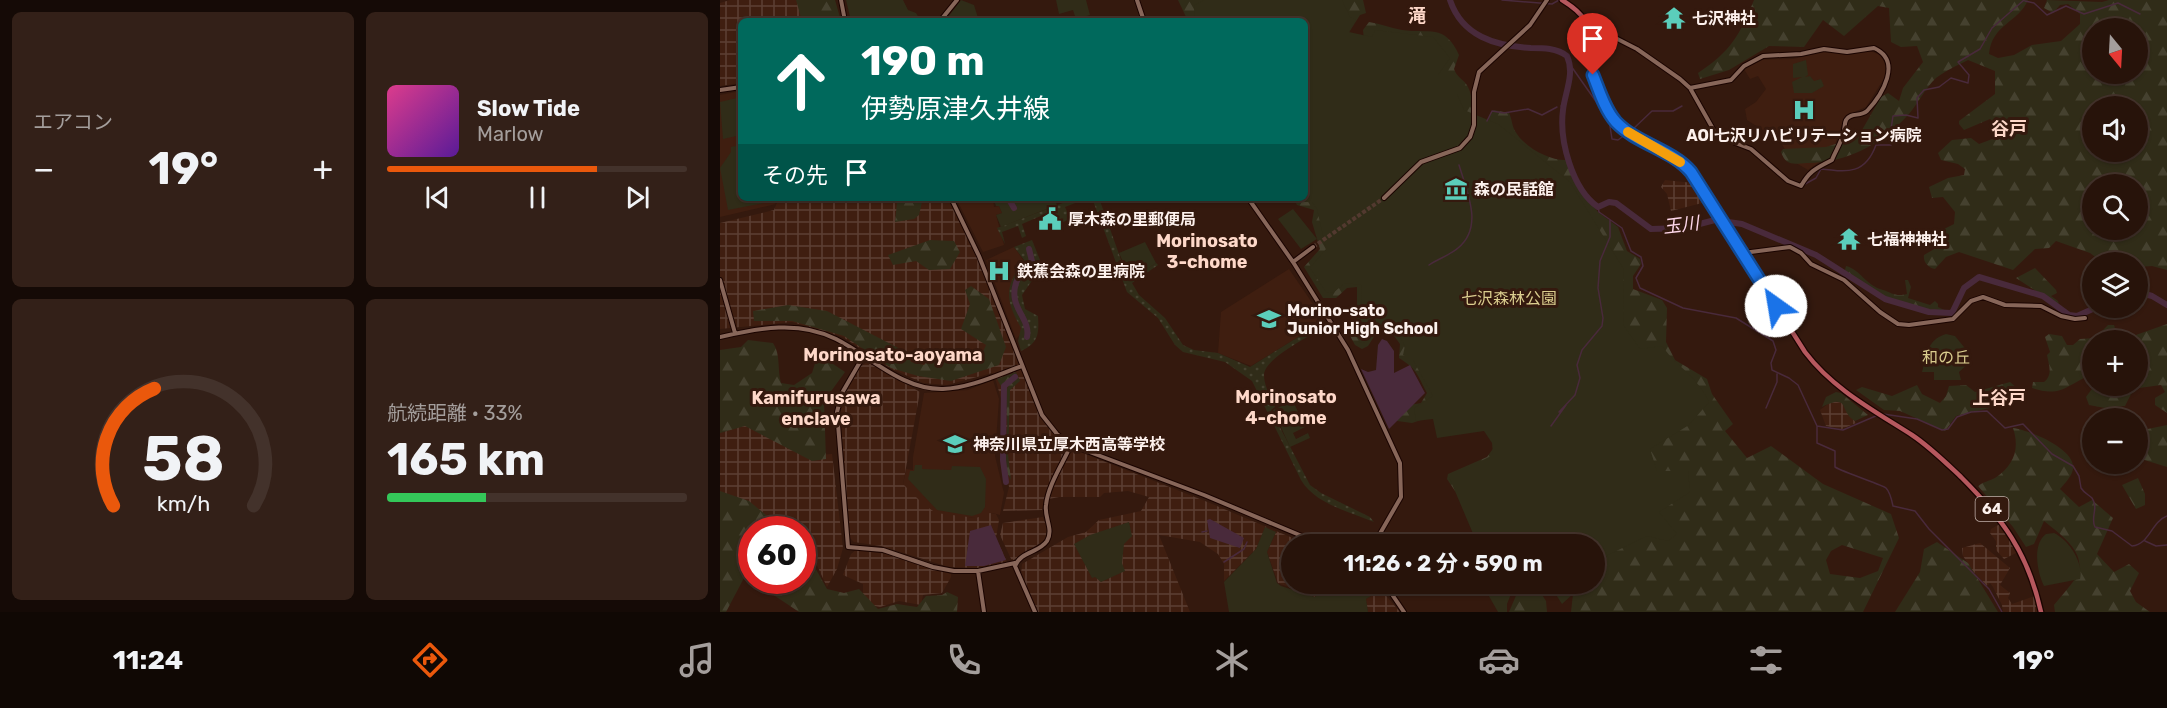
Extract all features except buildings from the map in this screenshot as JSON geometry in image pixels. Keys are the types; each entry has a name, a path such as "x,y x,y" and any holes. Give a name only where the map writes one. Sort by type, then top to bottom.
{"main road":[{"path":"1563,0 1581,14 1588,24"},
{"name":"64","path":"1588,24 1593,75 1613,118 1626,130 1684,165 1814,364 1838,387 1913,436 1936,454 2003,521 2028,567 2041,612"}],"street":[{"path":"842,0 845,18"},
{"path":"942,18 957,0"},
{"path":"1137,0 1143,18"},
{"path":"1384,198 1421,162 1460,148 1470,137 1474,125 1477,76 1482,66 1530,25 1547,0"},
{"path":"1588,24 1637,49 1690,88 1717,136 1751,149 1788,181 1801,186 1809,173 1817,166 1832,160 1843,137 1846,120 1867,110 1887,79 1890,68 1884,55 1874,48 1847,52 1824,49 1801,54 1757,58 1744,66 1731,80 1690,88"},
{"path":"720,90 738,87"},
{"path":"952,201 979,256 1042,415 1057,434 1071,445 1204,495 1297,534"},
{"path":"1250,201 1293,262 1348,350 1400,463 1401,497 1380,534"},
{"path":"1293,262 1313,247"},
{"path":"1743,253 1790,247 1801,253 1811,264 1850,284 1880,312 1898,324 1909,325 1953,319 1971,301 1983,297 2003,305 2041,306 2061,316 2082,318"},
{"path":"720,280 735,333"},
{"path":"720,337 778,326 801,328 836,338 903,379 932,388 960,387 1022,366"},
{"path":"864,355 843,393 837,412 848,547 883,550 948,570 978,571 1013,564 1020,557 1043,546 1048,538 1046,501 1071,445"},
{"path":"1013,564 1035,612"},
{"path":"978,571 984,612"},
{"path":"1392,594 1404,612"}],"shaded area":[{"path":"730,0 800,0 806,18 738,18 738,83 720,86 720,3"},
{"name":"AOI七沢リハビリテーション病院","path":"1868,50 1880,55 1886,64 1885,77 1866,107 1845,116 1832,153 1808,170 1791,160 1780,141 1747,120 1745,109 1756,102 1766,89 1758,76 1750,79 1744,69 1758,60 1793,59 1826,51 1849,55"},
{"path":"738,92 738,201 772,201 776,204 720,217 720,95"},
{"path":"1665,180 1693,183 1706,202 1671,211 1667,194 1661,187"},
{"path":"778,201 948,201 958,214 978,258 1037,410 1050,430 1075,450 1205,501 1283,534 1281,534 1281,584 1278,583 1267,552 1276,532 1266,527 1256,549 1224,581 1224,564 1218,554 1200,542 1159,535 1190,612 1038,612 1021,575 1022,564 1068,537 1086,532 1099,520 1141,511 1149,497 1128,491 1104,493 1100,497 1059,497 1044,500 1042,510 1003,511 1009,487 1005,458 1006,416 992,373 947,385 923,383 890,368 843,337 792,322 720,329 720,223 774,210"},
{"path":"958,201 993,201 994,207 999,206 1002,213 996,215 1004,245 983,252"},
{"path":"1014,247 1024,261 1019,266 1022,333 1016,339 986,260"},
{"name":"Morino-sato Junior High School","path":"1289,269 1317,310 1320,317 1316,321 1318,325 1251,366 1218,353 1221,312"},
{"path":"1382,339 1387,341 1394,351 1394,373 1410,365 1425,393 1389,429 1361,369 1368,372 1376,370 1378,345"},
{"path":"867,362 920,392 903,484 923,504 936,513 976,518 990,513 996,514 999,520 996,538 1007,562 978,568 949,567 881,546 854,542 850,538 840,414 846,392 860,367"},
{"name":"神奈川県立厚木西高等学校","path":"993,380 999,399 995,456 1004,493 1000,515 992,513 980,519 969,517 964,522 912,507 903,484 906,469 913,470 913,457 924,393 968,390"},
{"path":"1832,401 1842,403 1856,423 1842,429 1826,426 1820,410"},
{"path":"748,421 808,456 832,454 843,548 837,569 827,587 816,563 816,516 752,516 720,500 720,430"},
{"path":"1043,517 1047,528 1045,540 1012,561 1000,535 1003,523"},
{"path":"1210,519 1244,538 1240,548 1210,538 1207,520"},
{"path":"2000,524 2018,552 2004,559 1996,550 1996,541 1990,533 1991,529"},
{"path":"991,525 1006,560 984,566 965,566 970,531"},
{"path":"1980,543 2010,568 2000,585 2010,593 2008,598 2012,604 2035,596 2038,612 2003,612 1993,587 1990,583 1987,586 1963,556 1962,548"},
{"path":"856,550 888,554 951,574 951,577 942,593 923,595 921,605 899,601 880,607 870,605 863,594 863,584 843,575 851,554"},
{"path":"1358,594 1385,594 1400,612 1368,612 1366,599 1371,596 1356,597"}],"green space":[{"path":"796,0 835,0 840,18 801,18"},
{"path":"846,0 903,0 908,10 916,13 919,18 850,18"},
{"path":"961,0 974,5 978,18 947,18"},
{"path":"1056,0 1086,0 1090,15 1076,18 1073,10 1059,14"},
{"name":"七沢森林公園","path":"1178,0 1363,0 1366,13 1360,15 1348,34 1364,39 1363,30 1369,22 1402,30 1435,32 1448,38 1459,55 1454,69 1470,91 1472,106 1470,125 1488,121 1494,110 1509,113 1515,131 1524,142 1545,155 1567,160 1587,199 1598,212 1618,227 1627,251 1640,259 1641,264 1633,276 1633,289 1662,300 1667,308 1666,342 1675,360 1707,379 1712,394 1733,424 1725,431 1747,458 1771,446 1823,484 1891,514 1899,538 1863,612 1571,612 1573,594 1605,594 1605,549 1608,546 1605,546 1605,534 1502,534 1455,491 1447,479 1448,474 1487,457 1495,446 1489,432 1474,423 1433,416 1412,423 1390,420 1392,377 1410,405 1421,403 1427,393 1410,365 1399,358 1400,344 1392,333 1377,332 1368,346 1362,349 1355,345 1347,330 1357,306 1357,287 1347,288 1336,298 1323,298 1304,267 1320,249 1312,222 1314,210 1297,205 1295,201 1308,201 1308,18 1187,18","holes":["1842,545 1883,558 1878,571 1860,578 1830,574 1826,560 1831,551"]},
{"name":"七沢森林公園","path":"1205,0 1342,0 1350,17 1356,20 1349,32 1372,37 1375,30 1433,37 1450,58 1438,75 1457,94 1464,110 1498,124 1570,182 1623,268 1624,326 1640,349 1662,346 1699,385 1709,402 1689,425 1650,449 1657,471 1688,471 1690,492 1659,512 1677,534 1668,541 1647,536 1608,555 1605,559 1605,534 1473,534 1449,477 1493,455 1492,443 1484,431 1437,438 1433,419 1416,421 1414,408 1433,396 1413,360 1403,355 1405,346 1395,328 1375,330 1365,342 1360,343 1351,328 1362,304 1361,285 1345,283 1333,293 1326,292 1310,268 1326,249 1317,209 1312,202 1302,201 1308,201 1308,18 1195,18 1194,5"},
{"path":"1754,0 2028,0 2024,8 1995,36 1989,54 1998,58 2014,55 2032,45 2061,41 2080,24 2080,14 2068,4 2060,5 2053,13 2044,8 2047,0 2102,2 2167,0 2167,270 2148,266 2148,252 2087,252 2056,241 2049,248 2035,249 2013,270 1959,252 1946,257 1935,269 1930,267 1925,262 1924,255 1936,248 1932,238 1934,234 1954,224 1955,212 1943,197 1932,198 1929,187 1948,178 1964,175 1965,169 1958,164 1941,160 1938,153 1952,140 1971,138 1979,144 1995,138 2000,128 1990,119 1964,130 1959,121 1995,94 1995,71 1968,60 1936,78 1908,115 1874,144 1849,156 1836,159 1791,163 1783,157 1781,152 1783,149 1826,147 1858,137 1881,97 1888,93 1899,101 1903,88 1923,62 1917,46 1901,47 1891,42 1889,8 1878,6 1844,36 1823,20 1804,47 1769,46 1729,70 1700,79 1698,73 1718,58 1739,33"},
{"path":"1806,60 1808,75 1805,77 1810,76 1814,81 1821,79 1824,86 1812,93 1794,93 1792,82 1802,77 1793,78 1793,64"},
{"path":"738,98 738,136 723,139 720,102"},
{"path":"738,146 738,201 769,202 728,210 720,168 731,152 731,147"},
{"path":"898,201 922,201 919,215 914,219 895,222"},
{"path":"994,201 1055,201 1057,205 1001,227 996,215 1002,213 999,206 996,206"},
{"path":"1068,201 1080,201 1065,207 1070,219 1056,225 1050,212 1022,224 1026,236 1022,238 1018,226 1002,232 1005,244 997,228"},
{"path":"1093,201 1100,201 1125,271 1131,275 1129,280 1156,263 1158,265 1132,283 1139,295 1165,318 1183,345 1194,350 1218,353 1250,367 1324,321 1327,326 1280,354 1266,368 1265,383 1275,407 1271,410 1310,485 1321,493 1370,517 1374,522 1324,501 1307,488 1252,381 1225,362 1183,352 1175,345 1158,318 1127,292"},
{"path":"1293,209 1317,239 1301,249 1278,219"},
{"path":"930,240 954,241 960,252 950,269 929,270 916,261 893,265 888,255"},
{"path":"1032,240 1044,270 1048,270 1031,282 1022,295 1025,309 1038,316 1038,328 1035,341 1021,351 1018,341 1021,328 1012,309 1009,294 1013,278 1024,260 1014,247"},
{"path":"1145,242 1156,263 1131,280 1119,253"},
{"path":"1846,266 1877,288 1894,294 1907,294 1905,280 1908,280 1911,287 1908,298 1930,305 1935,301 1938,307 1946,311 1932,311 1910,304 1900,305 1889,302 1882,294 1871,290 1845,270"},
{"path":"2035,268 2056,290 2057,293 2051,296 2058,301 2059,306 2016,278"},
{"path":"971,286 989,299 1006,347 999,365 951,381 918,376 891,368 844,336 792,321 754,321 753,311 788,305 827,311 908,353 911,362 924,365 933,355 943,355 949,363 982,354 986,345 961,329 970,304 965,290"},
{"path":"2167,324 2167,413 2155,405 2155,398 2165,392 2161,385 2148,387 2148,331"},
{"path":"2108,325 2114,325 2116,330 2103,330"},
{"name":"和の丘","path":"1946,334 1955,336 1969,353 1968,364 1959,372 1961,380 1934,380 1934,372 1922,372 1931,344"},
{"path":"2049,334 2062,336 2067,345 2073,345 2082,339 2082,379 2057,391 2050,392 2032,388 2033,382 2044,382 2049,376 2047,355 2050,352 2045,337"},
{"path":"748,340 773,343 777,352 781,383 794,385 812,373 818,354 845,372 824,401 826,459 812,461 745,426 720,433 720,350 741,347"},
{"path":"1016,372 1020,381 1010,390 1008,454 1011,480 1005,461 1007,422 1005,396 1013,379 1010,378 1001,386 997,379"},
{"path":"2010,382 2019,390 2018,397 1998,406 1956,416 1945,431 1900,411 1884,410 1856,390 1862,387 1892,396 1917,385 1922,394 1940,403 1946,396 1949,386 1966,385 1975,392"},
{"path":"1836,392 1841,393 1868,415 1855,421 1841,403 1831,403 1822,407 1826,397"},
{"path":"2130,396 2125,406 2105,408 2089,405 2086,397"},
{"path":"1293,401 1305,427 1293,433 1296,439 1308,433 1310,438 1290,447 1273,410"},
{"path":"2167,425 2167,467 2148,461 2148,429"},
{"path":"2013,428 2030,432 2067,454 2073,469 2070,477 2060,489 2079,507 2092,500 2113,518 2097,554 2114,572 2129,564 2139,573 2130,591 2136,602 2150,612 2055,612 2054,605 2073,582 2079,570 2079,562 2072,546 2044,521 2034,544 2026,547 2013,527 1978,486 2002,473 2011,462 2016,443"},
{"path":"915,465 922,465 922,469 951,470 952,466 980,467 986,479 985,507 981,513 972,516 937,510 908,479"},
{"path":"2138,478 2145,494 2145,505 2136,509 2122,485"},
{"path":"720,491 749,501 767,516 738,516 738,589 726,612 720,612"},
{"path":"1129,522 1132,536 1124,544 1122,563 1125,571 1101,582 1095,577 1092,578 1074,544 1090,535"},
{"path":"1265,527 1276,532 1267,552 1277,583 1281,586 1281,594 1306,594 1315,597 1317,594 1371,596 1366,599 1368,612 1229,612 1224,582 1256,549"},
{"path":"2054,533 2070,546 2074,553 2080,566 2080,579 2044,586 2039,573 2037,551 2046,534"},
{"path":"1937,542 1968,563 1998,612 1895,612 1920,572 1924,549"},
{"path":"816,569 827,589 844,593 859,589 878,609 897,604 917,607 926,596 942,595 947,592 958,597 957,612 799,612 772,594 816,594"},
{"path":"1488,594 1511,594 1507,612 1498,612"},
{"path":"1517,594 1541,594 1546,601 1547,612 1509,612"},
{"path":"1556,594 1573,594 1562,604"}],"waterway":[{"name":"玉川","path":"1450,0 1455,12 1463,22 1482,37 1505,45 1554,50 1567,56 1570,76 1562,122 1565,149 1574,176 1589,199 1598,207 1609,202 1616,203 1651,229 1684,228 1715,220 1742,224 1816,255 1885,299 1929,312 1952,313 1964,288 1979,277 2043,296 2069,315 2082,314"},
{"path":"1502,0 1552,4 1559,0"},
{"path":"1805,184 1816,178 1821,169 1847,171 1861,167 1872,155 1876,145 1891,145 1894,134 1891,129 1893,116 1906,115 1918,118 1917,98 1924,90 1939,87 1951,78 1968,83 1969,75 1958,62 1980,49 1992,28 2024,0"},
{"path":"2025,1 2034,3 2047,15 2066,6 2084,14 2118,3 2140,14"},
{"path":"1571,66 1609,120 1612,139 1618,140 1626,134"},
{"path":"1632,130 1652,111 1673,111 1682,106"},
{"path":"1487,121 1492,111 1504,113 1528,109 1542,115 1557,107"},
{"path":"1429,265 1458,248 1466,240 1470,230 1471,209 1459,165"},
{"path":"1010,201 1014,208"},
{"path":"1598,207 1599,212 1622,228 1631,251 1641,257 1643,266 1636,278 1640,288 1683,308 1736,318 1773,341 1776,350 1771,363 1772,370 1798,385 1817,426 1843,430 1878,415"},
{"path":"1559,412 1575,395 1580,378 1577,365 1582,350 1602,326 1603,318 1598,288 1600,261 1610,237 1610,220"},
{"path":"1027,337 1026,324 1017,306 1014,292 1017,280 1032,261 1029,249"},
{"path":"2148,295 2167,305"},
{"path":"1766,408 1777,382 1777,374"},
{"path":"1006,482 1003,460 1004,386 1015,377"},
{"path":"1551,426 1566,405"},
{"path":"1883,414 1917,419 1942,430 1948,429 1957,417 1971,412 1987,411 2005,428 2023,424 2052,454 2073,466 2079,476 2081,488 2094,502 2095,527 2112,531 2132,546 2143,541 2157,523 2167,516"},
{"path":"1817,426 1817,443 1835,451 1835,467 1883,486 1889,492 1893,506 1915,511 1929,529 1989,589 2002,612"},
{"path":"1202,532 1207,531"},
{"path":"2145,541 2156,546 2167,545"},
{"path":"1224,562 1244,549 1247,542"}],"tunnel":[{"path":"1313,247 1384,198"}],"slow traffic":[{"path":"1628,132 1680,162"}],"place":[{"name":"七沢神社","path":"1674,18"},
{"name":"AOI七沢リハビリテーション病院","path":"1804,110"},
{"name":"森の民話館","path":"1456,189"},
{"name":"厚木森の里郵便局","path":"1050,219"},
{"name":"七福神神社","path":"1849,239"},
{"name":"鉄蕉会森の里病院","path":"999,271"},
{"name":"Morino-sato Junior High School","path":"1269,319"},
{"name":"神奈川県立厚木西高等学校","path":"955,444"}],"district":[{"name":"滝","path":"1417,16"},
{"name":"谷戸","path":"2009,129"},
{"name":"Morinosato 3-chome","path":"1207,251"},
{"name":"Morinosato-aoyama","path":"893,355"},
{"name":"上谷戸","path":"1999,398"},
{"name":"Morinosato 4-chome","path":"1286,407"},
{"name":"Kamifurusawa enclave","path":"816,408"}],"route":[{"path":"1593,75 1616,122 1671,155 1691,172 1776,306"}]}
